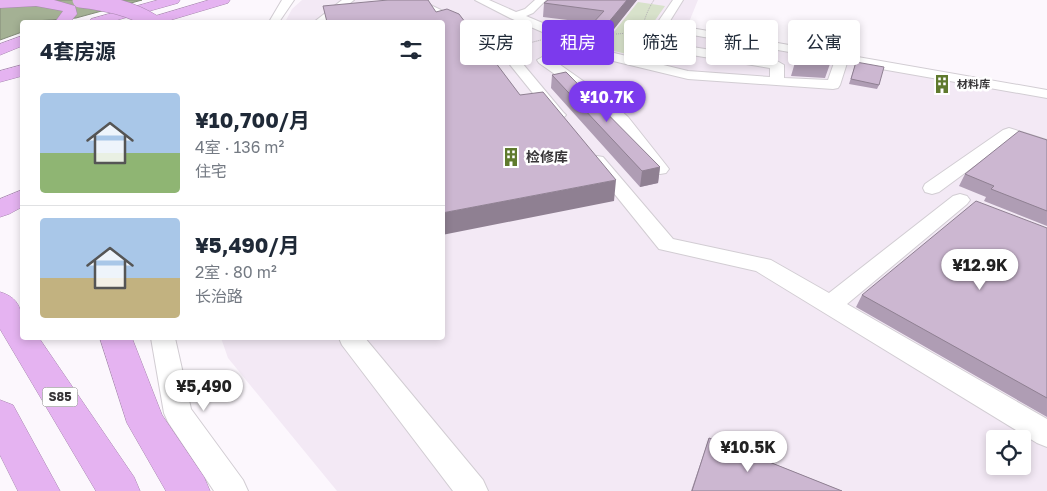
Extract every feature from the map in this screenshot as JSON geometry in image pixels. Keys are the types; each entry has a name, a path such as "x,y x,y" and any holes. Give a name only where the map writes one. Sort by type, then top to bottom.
{"highway":[{"path":"80,0 121,8 149,20"},
{"path":"103,20 173,0"},
{"path":"129,20 223,0"},
{"path":"209,18 211,12 232,0"},
{"path":"0,4 55,3 70,9 70,14 64,20"},
{"path":"153,20 193,5"},
{"path":"164,20 193,5"},
{"path":"0,51 20,44"},
{"path":"0,58 20,53"},
{"path":"0,66 20,61"},
{"path":"0,77 20,71"},
{"path":"0,209 20,197"},
{"name":"S85","path":"0,303 20,335"},
{"name":"S85","path":"23,340 119,491"},
{"path":"117,340 146,423 189,491"},
{"path":"0,416 39,491"}],"street":[{"path":"275,20 289,0"},
{"path":"322,19 349,0"},
{"path":"480,0 610,56 624,59"},
{"path":"514,16 529,11 540,0"},
{"path":"665,20 678,0"},
{"path":"414,5 460,24"},
{"path":"322,19 352,14"},
{"path":"445,28 460,26"},
{"path":"696,32 788,49"},
{"path":"696,52 777,65 777,82"},
{"path":"860,62 1047,94"},
{"path":"517,65 568,126"},
{"path":"551,65 598,98 622,120 660,169"},
{"path":"650,65 688,75 834,85 840,65"},
{"path":"525,75 558,70"},
{"path":"831,304 969,203 932,188 1009,133 1047,146"},
{"path":"586,148 666,244 763,265 1047,434"},
{"path":"163,340 178,413 232,491"},
{"path":"353,340 472,491"}],"path":[{"path":"616,34 632,33 640,30 644,26 646,13 654,0"},
{"path":"542,39 516,47 542,59"}],"shaded area":[{"path":"0,0 142,0 76,18 20,20 20,33 0,40"},
{"path":"302,0 698,0 690,20 624,20 624,65 696,65 696,29 706,30 706,65 778,65 778,43 788,45 788,65 860,65 860,57 1047,90 1047,491 337,491 228,358 222,340 445,340 445,20 286,20 292,9"},
{"path":"638,2 665,6 655,20 624,20 624,53 614,51 614,32"}],"building":[{"name":"检修库","path":"388,0 428,0 436,12 447,9 459,14 464,20 460,20 460,65 497,65 520,95 543,92 616,180 445,212 445,20 326,20 323,6"},
{"path":"548,0 627,0 610,20 596,20 604,11 544,3"},
{"path":"860,63 884,67 879,85 851,79 855,65 860,65"},
{"path":"566,72 660,167 642,171 552,75"},
{"path":"1019,131 1047,140 1047,211 991,189 994,186 965,174"},
{"path":"976,201 1047,228 1047,398 862,295"},
{"path":"709,438 842,491 692,491"}],"place":[{"name":"材料库","path":"942,84"},
{"name":"检修库","path":"511,157"}]}
